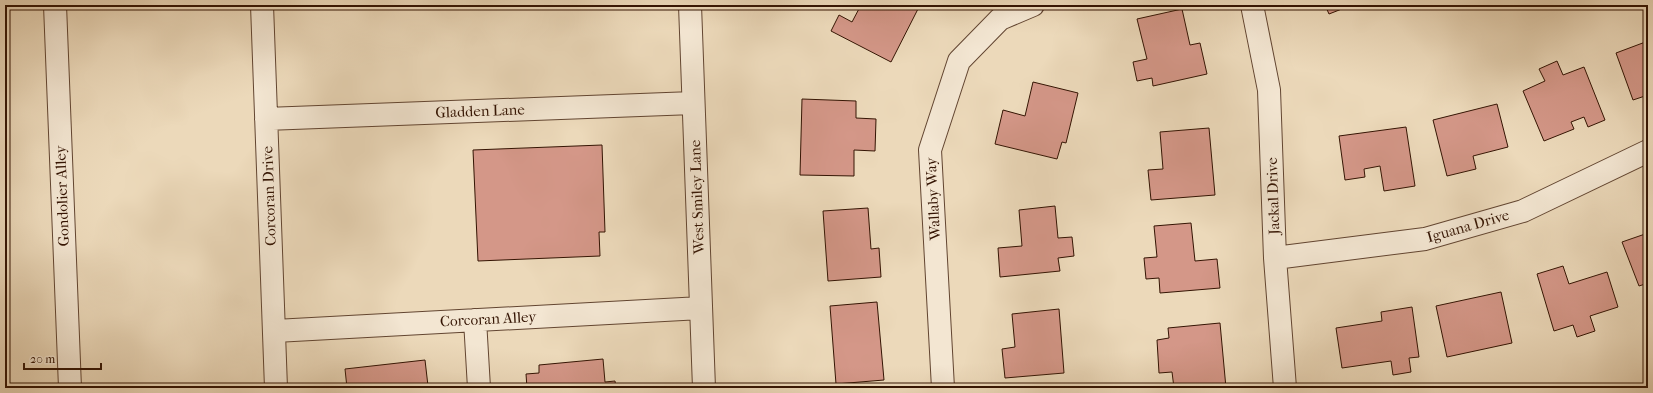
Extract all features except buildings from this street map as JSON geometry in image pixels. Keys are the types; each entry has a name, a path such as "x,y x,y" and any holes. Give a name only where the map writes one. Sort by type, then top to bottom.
{"street":[{"name":"Gondolier Alley","path":"55,5 70,388"},
{"name":"Corcoran Drive","path":"262,5 276,388"},
{"name":"West Smiley Lane","path":"690,5 704,388"},
{"name":"Wallaby Way","path":"943,388 930,150 959,61 1000,18 1033,5"},
{"name":"Jackal Drive","path":"1252,5 1269,90 1275,258 1285,388"},
{"name":"Gladden Lane","path":"266,119 693,103"},
{"name":"Iguana Drive","path":"1275,258 1425,239 1523,210 1648,151"},
{"name":"Corcoran Alley","path":"275,331 701,308"},
{"path":"475,320 479,388"}]}
